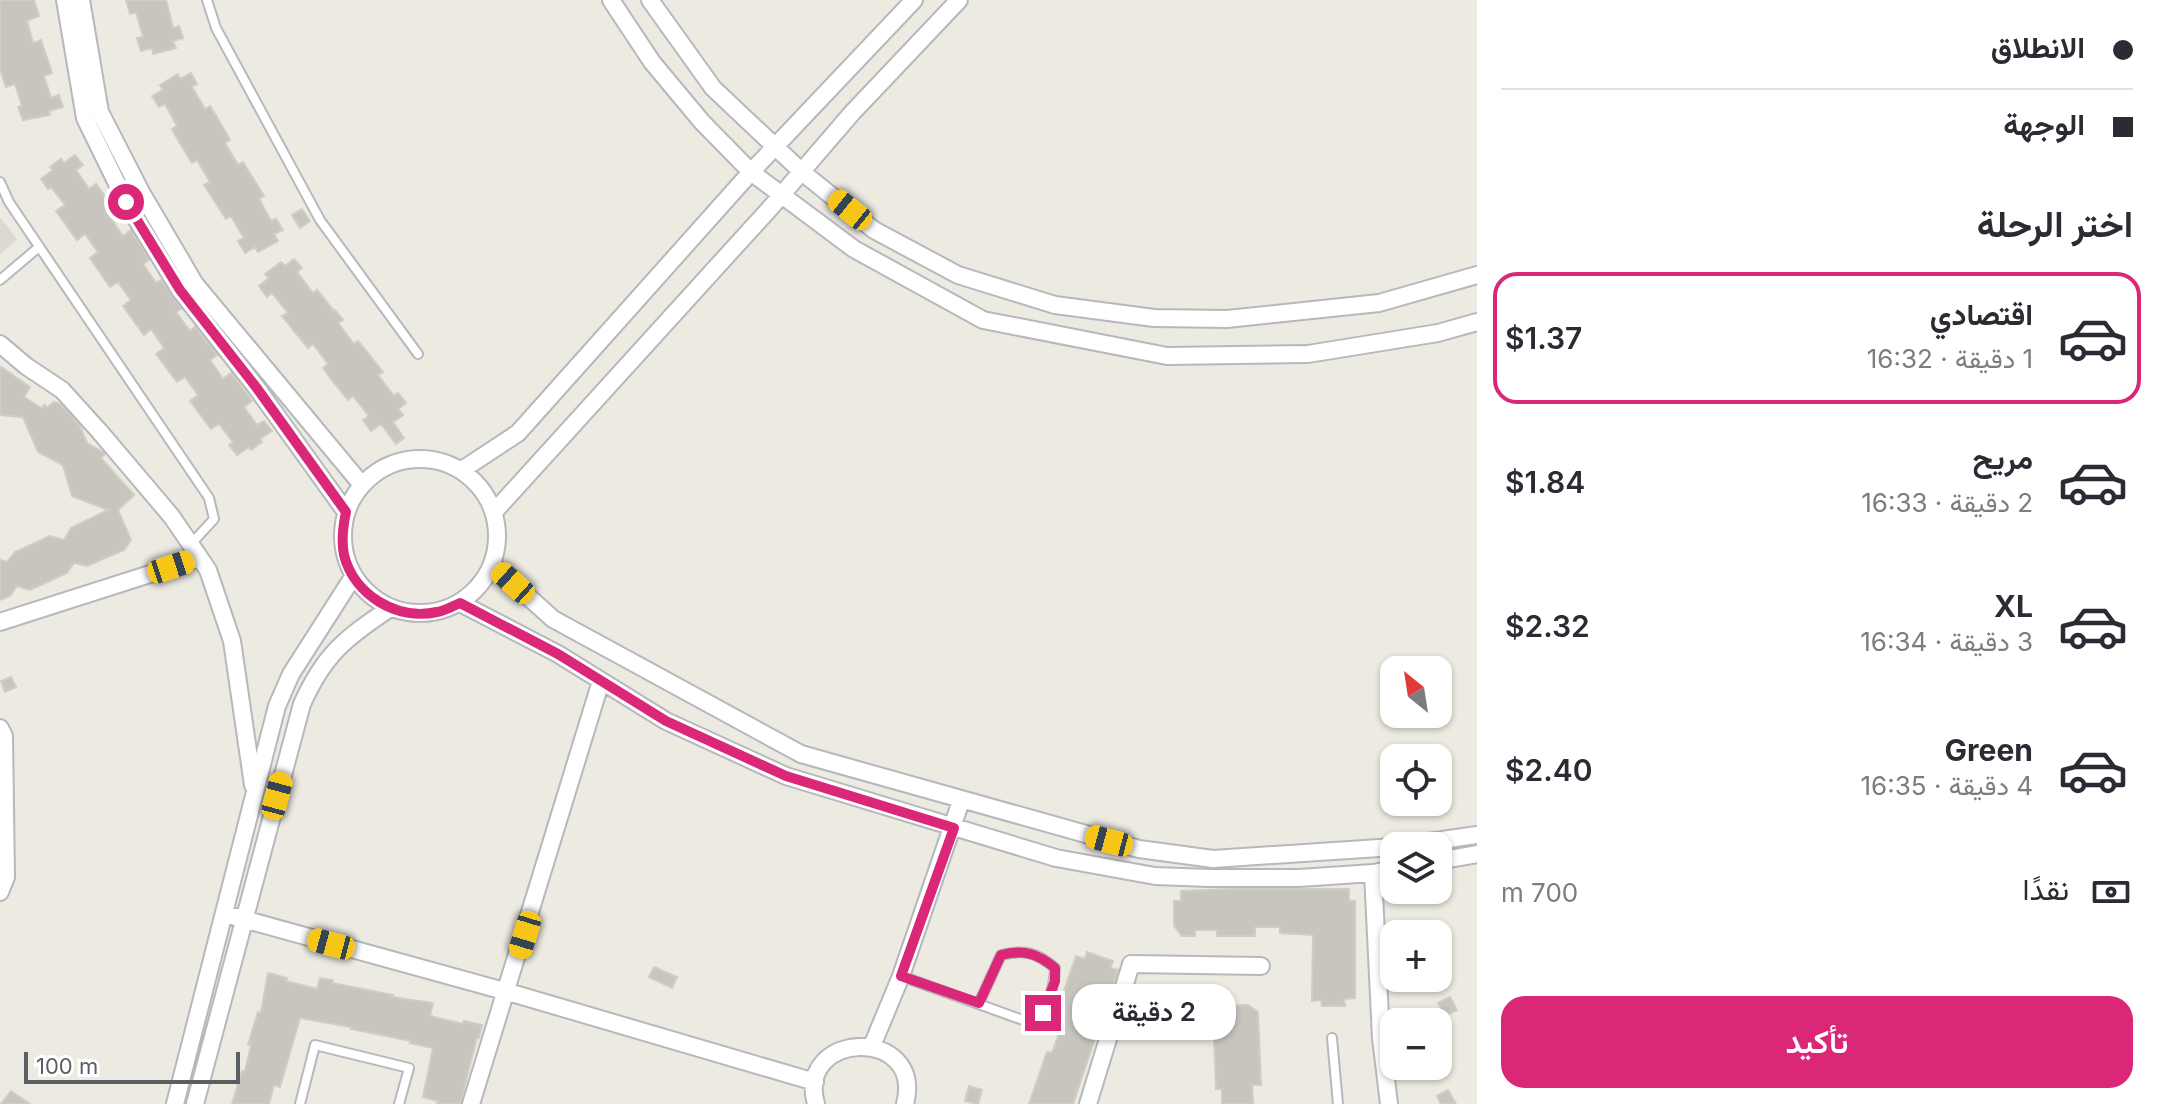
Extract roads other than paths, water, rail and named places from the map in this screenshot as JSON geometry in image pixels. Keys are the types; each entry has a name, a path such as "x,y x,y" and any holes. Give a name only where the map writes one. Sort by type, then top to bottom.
{"street":[{"path":"65,0 85,118 126,202 180,290 256,387 346,512"},
{"path":"81,0 100,112 141,192 195,284 362,485"},
{"path":"611,0 652,62 702,122 751,172 854,249 983,320 1167,356 1308,354 1438,333 1477,322"},
{"path":"650,0 713,88 802,172 874,230 958,275 1055,305 1154,318 1227,319 1379,303 1477,275"},
{"path":"494,512 782,195 852,113 959,0"},
{"path":"462,470 518,433 907,3 932,29"},
{"path":"0,344 62,390 162,505 208,570 232,641 255,794"},
{"path":"409,459 436,460 462,470 482,488 494,512 498,538 493,565 480,586 460,603 438,612 414,614 390,608 369,595 353,577 345,556 342,534 346,512 362,485 383,468 409,459"},
{"path":"0,622 195,551"},
{"path":"493,565 553,619 801,754 1139,849 1213,859 1380,848"},
{"path":"175,1104 255,794 267,736 291,674 353,577"},
{"path":"460,603 558,654 666,721 786,776 1056,858 1155,876 1299,878 1380,872"},
{"path":"195,1104 302,704 314,678 345,638 390,608"},
{"path":"471,1104 508,992 601,681"},
{"path":"0,728 4,736 6,877 0,892"},
{"path":"872,1046 901,976 961,801"},
{"path":"1452,839 1477,835"},
{"path":"1452,858 1477,854"},
{"path":"1373,873 1381,1038 1389,1104"},
{"path":"225,914 508,992 815,1082"},
{"path":"1088,1104 1131,964 1261,966"},
{"path":"816,1104 815,1082 820,1069 829,1057 843,1048 858,1045 872,1046 888,1054 899,1065 906,1079 906,1104"}],"lane":[{"path":"207,0 216,28 320,220 418,354"},
{"path":"0,182 9,202 209,498 214,519 195,551"},
{"path":"0,280 39,247"},
{"path":"901,976 1031,1023 1043,1013 1055,981 1055,968 1043,957 1027,952 1001,955 979,1003"},
{"path":"1332,1038 1338,1104"},
{"path":"300,1104 315,1045 409,1068 399,1104"}]}
